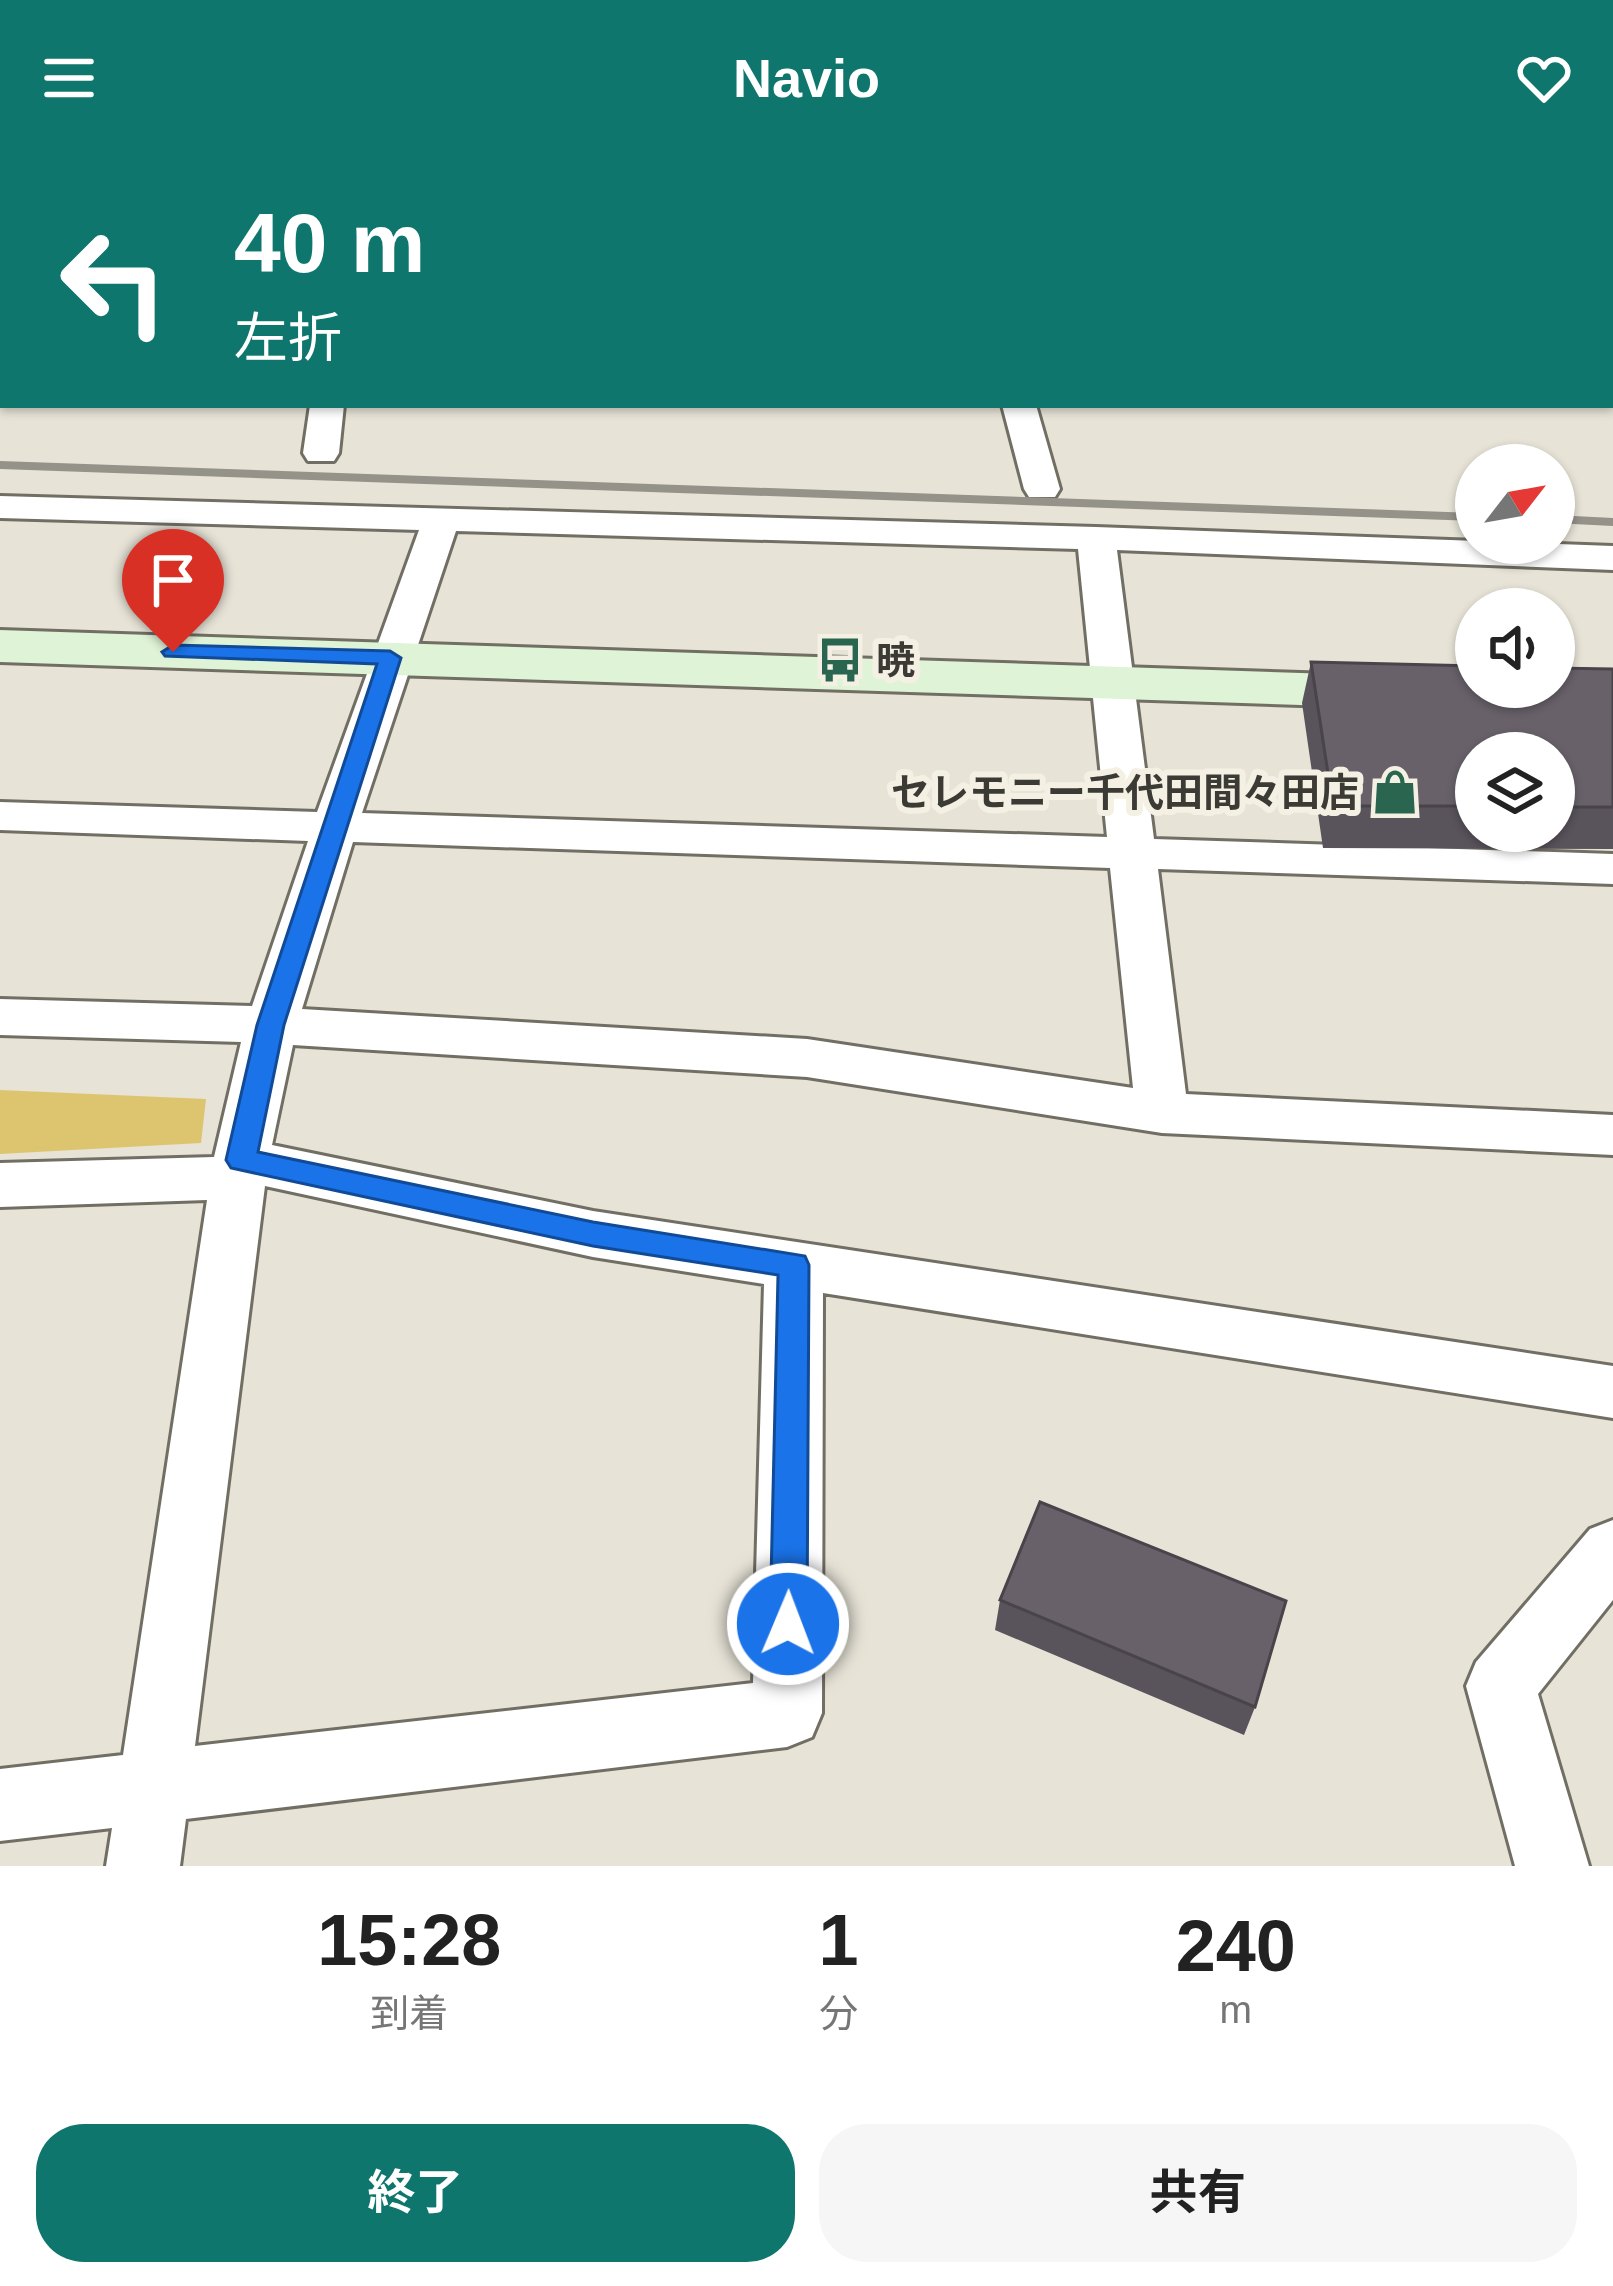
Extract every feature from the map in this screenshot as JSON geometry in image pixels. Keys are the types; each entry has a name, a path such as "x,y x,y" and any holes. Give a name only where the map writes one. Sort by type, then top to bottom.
{"street":[{"path":"321,454 327,408"},
{"path":"1020,408 1042,489"},
{"path":"0,507 1096,538 1613,558"},
{"path":"143,1866 242,1168 271,1025 390,658 442,519"},
{"path":"1096,538 1162,1113"},
{"path":"0,646 1447,694"},
{"path":"0,816 1613,869"},
{"path":"0,1017 271,1025 807,1058 1162,1113 1613,1135"},
{"path":"0,1185 242,1168 593,1234 1613,1392"},
{"path":"0,1805 787,1713 794,1265"},
{"path":"1552,1866 1501,1686 1613,1550"}],"shaded area":[{"path":"0,1090 206,1099 201,1143 0,1154"}],"building":[{"path":"1311,662 1455,665 1455,708 1575,708 1575,668 1613,669 1613,807 1575,807 1575,732 1455,732 1455,806 1333,806"},
{"path":"1040,1502 1286,1601 1255,1707 1000,1600"}],"railway":[{"path":"0,465 1455,516"},
{"path":"1575,520 1613,522"}],"place":[{"name":"暁","path":"840,660"},
{"name":"セレモニー千代田間々田店","path":"1395,792"}],"route":[{"path":"173,652 390,658 271,1025 241,1160 593,1234 794,1265 788,1624"}]}
